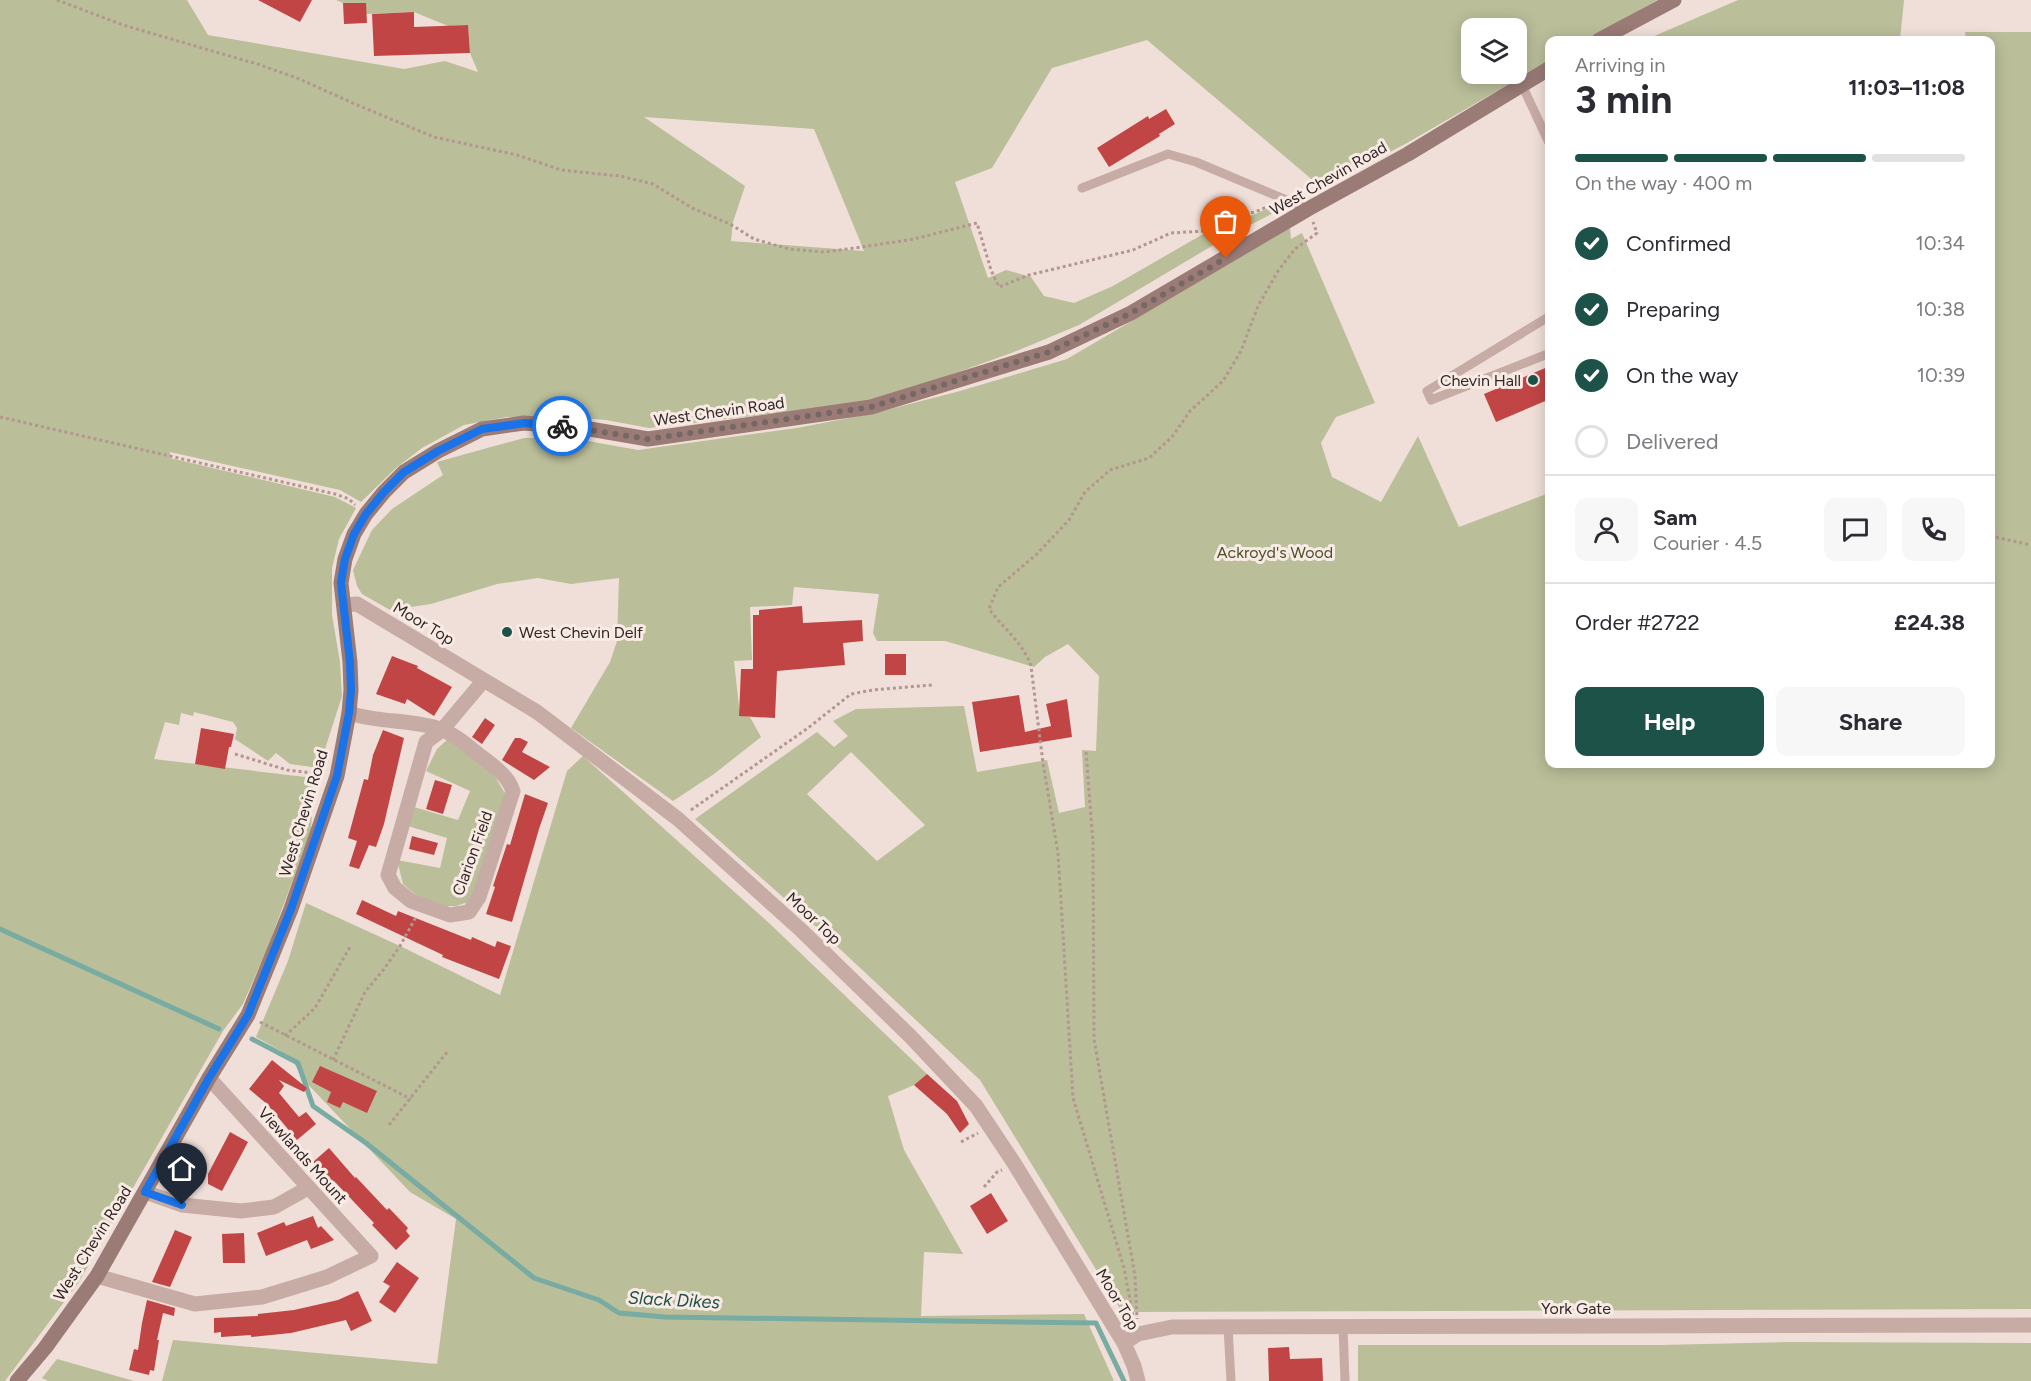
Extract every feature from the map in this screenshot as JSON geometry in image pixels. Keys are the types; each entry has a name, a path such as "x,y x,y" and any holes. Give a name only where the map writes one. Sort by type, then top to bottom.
{"street":[{"path":"1606,36 1674,0"},
{"name":"West Chevin Road","path":"17,1381 45,1348 97,1276 209,1078 248,1015 291,909 337,776 351,690 341,583 345,559 354,534 366,514 404,472 438,451 482,429 525,423 584,428 648,439 871,407 1049,352 1131,313 1308,209 1408,154 1545,71"},
{"name":"Moor Top","path":"344,605 357,604 537,712 678,819 801,930 910,1036 976,1106 1133,1337 1134,1366 1138,1381"},
{"path":"442,730 484,680"},
{"name":"Clarion Field","path":"349,713 385,721 411,722 442,730 463,742 499,770 510,784 513,791 479,897 469,912 450,915 411,901 395,888 388,875 426,742 442,730"},
{"name":"Viewlands Mount","path":"97,1276 195,1304 262,1297 327,1277 371,1256 209,1078"},
{"path":"145,1192 182,1205 241,1211 274,1207 308,1188"},
{"name":"York Gate","path":"1133,1337 1172,1327 2031,1325"}],"lane":[{"path":"1522,86 1545,134"},
{"path":"1082,188 1168,154 1196,162 1308,209"},
{"path":"1545,319 1427,391 1431,400 1545,355"},
{"path":"1228,1327 1230,1381"},
{"path":"1343,1327 1345,1381"}],"path":[{"path":"57,0 123,26 257,64 297,78 434,137 517,155 561,170 620,176 652,184 692,208 730,224 754,239 789,249 825,252 862,247 914,239 977,223 991,270 999,287 1029,275 1133,250 1171,233 1205,231 1231,217 1255,212 1284,199"},
{"path":"1133,1337 1124,1268 1073,1098 1058,853 1043,763 1031,666 1027,654 989,609 998,587 1037,554 1069,520 1085,492 1110,470 1149,458 1172,438 1190,411 1223,381 1240,351 1258,306 1278,271 1295,249 1317,233 1308,209"},
{"path":"0,417 335,494 349,499 366,514"},
{"path":"1995,537 2031,544"},
{"path":"678,819 808,728 851,694 933,685"},
{"path":"1086,752 1093,843 1094,1040 1135,1276 1133,1337"},
{"path":"235,754 287,770 337,776"},
{"path":"333,1060 365,992 400,946 423,905"},
{"path":"285,1036 315,1008 350,947"},
{"path":"248,1015 411,1099"},
{"path":"389,1125 447,1052"},
{"path":"984,1187 996,1172 1014,1163"}],"green space":[{"path":"0,0 187,0 208,35 404,69 445,61 478,72 470,53 468,25 448,26 414,12 366,14 366,3 343,3 336,0 1657,0 1593,36 1545,36 1545,63 1527,74 1527,18 1461,18 1461,84 1509,84 1407,143 1322,188 1147,40 1052,68 992,168 955,182 988,278 1006,270 1031,277 1044,296 1074,303 1113,286 1205,233 1233,220 1253,215 1280,203 1285,207 1227,237 1079,325 1014,352 906,391 864,403 649,428 606,420 558,416 507,417 464,425 422,448 396,468 361,502 340,490 170,452 170,458 335,497 356,508 339,539 332,568 332,615 340,662 342,696 319,768 290,764 276,753 268,761 235,739 237,728 233,722 194,712 193,716 181,713 179,725 165,722 154,759 314,778 311,829 267,949 243,1004 223,1031 79,1282 5,1381 0,1381","holes":["644,117 814,129 864,251 731,241 733,222 745,186"]},
{"path":"1738,0 1904,0 1900,36 1654,36"},
{"name":"Ackroyd's Wood","path":"1965,32 2031,32 2031,1309 1122,1312 980,1080 811,922 695,819 817,732 834,747 848,736 833,721 856,709 964,706 977,772 1047,760 1059,813 1085,807 1082,750 1096,751 1099,676 1068,644 1045,657 1034,667 945,641 877,641 873,633 879,594 794,587 792,605 750,607 752,660 734,661 740,715 750,717 761,737 714,774 673,801 571,728 610,662 617,641 619,578 571,584 538,578 497,584 431,604 390,610 362,594 357,586 353,570 372,530 392,509 443,475 437,462 524,438 571,438 638,450 797,428 875,413 960,391 1067,359 1290,228 1291,239 1302,233 1375,403 1336,417 1321,443 1332,477 1381,502 1418,436 1459,527 1545,495 1545,768 1995,768 1995,36 1966,36","holes":["851,752 925,825 877,861 807,794"]},
{"path":"449,738 494,775 506,795 471,901 456,906 440,906 418,897 403,884 397,860 440,868 447,838 408,826 414,807 458,820 470,791 426,771 437,749"},
{"path":"583,756 769,923 927,1074 914,1085 888,1096 904,1150 963,1254 924,1252 921,1316 1084,1314 1114,1381 162,1381 173,1340 437,1364 456,1219 410,1192 302,1078 291,1057 256,1037 288,961 306,903 500,995 567,771"},
{"path":"1786,1342 2031,1343 2031,1381 1358,1381 1358,1345 1661,1345"},
{"path":"57,1359 134,1381 48,1381 42,1378"}],"building":[{"path":"258,0 312,0 300,22"},
{"path":"343,3 366,3 367,23 344,24"},
{"path":"414,12 414,27 468,25 470,53 374,56 372,14"},
{"path":"1166,109 1175,124 1159,134 1160,136 1109,167 1097,148 1148,116 1149,119"},
{"name":"Chevin Hall","path":"1545,368 1545,401 1496,422 1484,394"},
{"path":"802,606 803,623 862,620 863,641 843,643 845,665 777,671 775,718 739,716 741,669 753,669 753,615 759,615 759,610"},
{"path":"885,654 906,654 906,675 885,675"},
{"path":"392,656 418,666 417,668 452,687 434,716 407,699 405,704 376,694"},
{"path":"1019,695 1025,732 1051,726 1046,704 1067,699 1072,737 980,752 972,702"},
{"path":"485,718 495,725 482,744 472,737"},
{"path":"201,728 234,734 225,769 195,764"},
{"path":"383,730 404,738 384,824 376,847 369,845 359,869 349,866 357,841 348,838 364,779 368,780 373,755"},
{"path":"515,738 528,742 522,752 550,767 534,780 502,760"},
{"path":"435,780 452,785 443,814 426,809"},
{"path":"525,794 548,803 512,922 486,914 495,887 493,886 507,844 510,845"},
{"path":"412,836 438,843 434,855 409,849"},
{"path":"362,900 396,916 398,911 471,940 472,937 495,947 497,941 511,946 499,979 442,957 443,955 356,914"},
{"path":"272,1060 307,1088 304,1092 279,1080 284,1086 279,1093 299,1117 306,1112 316,1124 297,1140 267,1104 249,1089"},
{"path":"320,1066 377,1091 367,1113 343,1102 340,1108 327,1102 331,1092 312,1082"},
{"path":"927,1074 957,1101 969,1124 960,1133 947,1114 914,1085"},
{"path":"230,1132 248,1142 222,1191 208,1184 208,1174"},
{"path":"329,1148 355,1178 408,1228 406,1231 410,1236 396,1250 372,1225 374,1223 334,1181 331,1183 313,1162"},
{"path":"991,1193 1008,1221 987,1234 970,1206"},
{"path":"313,1216 318,1228 321,1226 334,1240 311,1249 307,1240 266,1256 257,1233 284,1222 286,1226"},
{"path":"175,1230 192,1237 170,1287 152,1282"},
{"path":"244,1233 245,1263 223,1263 222,1234"},
{"path":"397,1262 419,1278 395,1313 379,1302 390,1286 383,1282"},
{"path":"358,1291 372,1321 351,1331 346,1320 291,1333 251,1337 251,1335 221,1337 221,1332 214,1333 214,1318 258,1316 258,1314 294,1310 338,1300"},
{"path":"147,1300 175,1308 174,1316 163,1313 154,1371 150,1370 149,1375 129,1370 134,1349 138,1350"},
{"path":"1289,1347 1290,1359 1322,1358 1323,1381 1269,1381 1268,1348"}],"waterway":[{"path":"0,929 219,1029"},
{"name":"Slack Dikes","path":"252,1039 298,1063 313,1106 366,1143 534,1278 599,1300 619,1313 665,1317 1096,1323 1124,1381"}],"way so far":[{"path":"562,426 648,439 871,407 1049,352 1131,313 1226,258"}],"place":[{"name":"Chevin Hall","path":"1533,380"},
{"name":"West Chevin Delf","path":"507,632"}],"route":[{"path":"182,1205 145,1192 209,1078 248,1015 291,909 337,776 351,690 341,583 345,559 354,534 366,514 404,472 438,451 482,429 525,423 562,426"}]}
